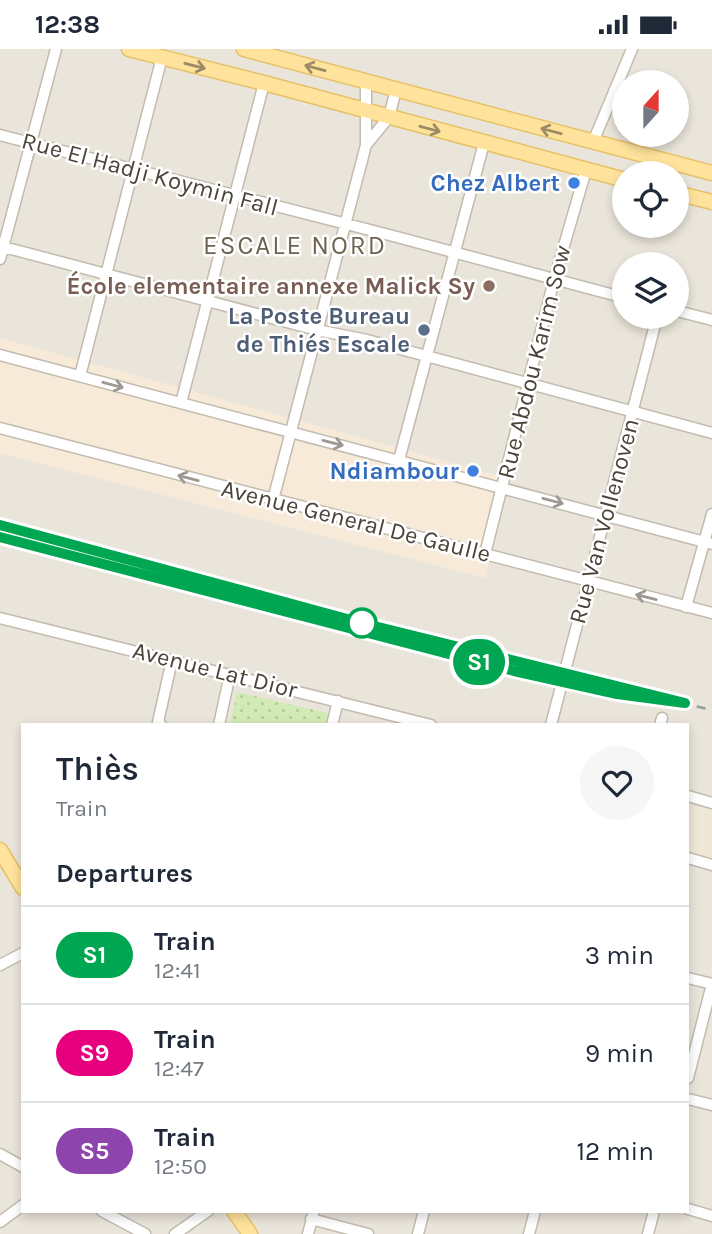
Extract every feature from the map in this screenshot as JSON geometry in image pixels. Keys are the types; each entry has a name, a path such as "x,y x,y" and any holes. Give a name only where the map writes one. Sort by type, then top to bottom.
{"main road":[{"path":"129,49 612,177"},
{"path":"244,49 712,173"},
{"path":"689,196 712,202"},
{"path":"0,850 21,885"},
{"path":"235,1213 250,1234"}],"street":[{"path":"0,259 56,49"},
{"path":"593,142 632,49"},
{"path":"80,376 162,57"},
{"path":"273,500 366,145 366,82"},
{"path":"181,403 264,83"},
{"path":"366,145 389,117 396,90"},
{"name":"Rue El Hadji Koymin Fall","path":"0,135 612,295"},
{"path":"399,460 484,143"},
{"name":"Rue Abdou Karim Sow","path":"485,555 554,281 586,170"},
{"path":"2,247 317,330 367,339 712,433"},
{"path":"689,314 712,320"},
{"name":"Rue Van Vollenoven","path":"552,723 654,329"},
{"path":"0,355 708,543"},
{"name":"Avenue General De Gaulle","path":"0,428 712,613"},
{"path":"686,607 708,543 712,514"},
{"name":"Avenue Lat Dior","path":"0,618 422,723"},
{"path":"159,723 172,660"},
{"path":"219,723 230,674"},
{"path":"332,723 338,701"},
{"path":"689,796 712,803"},
{"path":"689,858 712,865"},
{"path":"0,965 21,954"},
{"path":"689,978 712,984 689,1074"},
{"path":"689,1099 712,1105"},
{"path":"0,1154 21,1166"},
{"path":"0,1222 21,1206"},
{"path":"689,1209 712,1216"},
{"path":"106,1213 145,1234"},
{"path":"175,1234 205,1213"},
{"path":"418,1234 423,1213"},
{"path":"529,1234 534,1213"},
{"path":"648,1234 653,1213"},
{"path":"308,1234 313,1215 368,1234"}],"shaded area":[{"path":"0,49 712,49 712,1234 0,1234"},
{"path":"0,338 510,479 485,578 0,453"},
{"path":"689,804 712,810 712,858 689,852"}],"green space":[{"path":"237,692 328,713 325,723 230,723"}],"railway":[{"path":"0,525 444,644 712,710"},
{"path":"0,537 176,583"}],"train":[{"name":"S1","path":"0,525 362,623 685,703 617,694 514,671 0,537"}],"place":[{"name":"Chez Albert","path":"574,183"},
{"name":"École elementaire annexe Malick Sy","path":"489,286"},
{"name":"La Poste Bureau de Thiés Escale","path":"424,330"},
{"name":"Ndiambour","path":"473,471"}],"district":[{"name":"ESCALE NORD","path":"295,245"}]}
